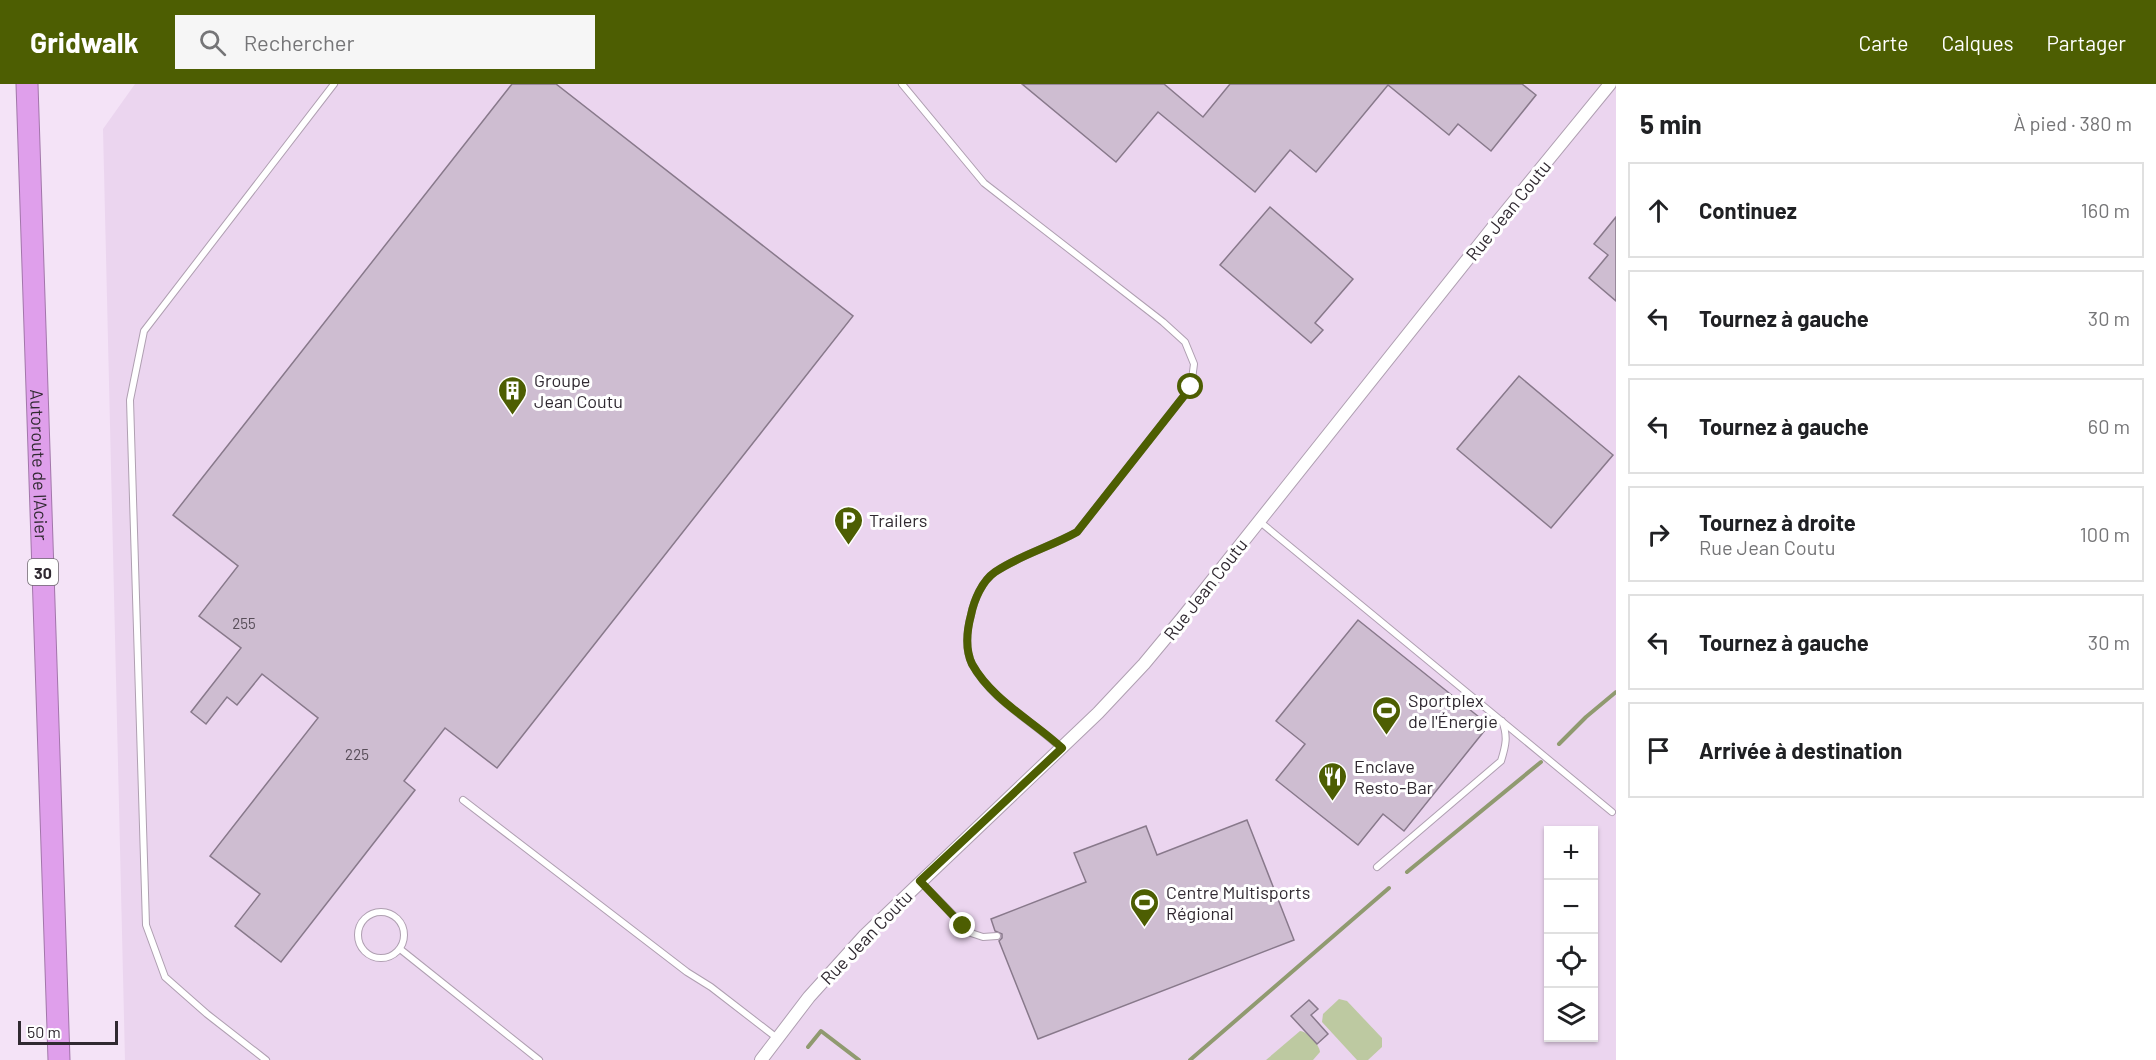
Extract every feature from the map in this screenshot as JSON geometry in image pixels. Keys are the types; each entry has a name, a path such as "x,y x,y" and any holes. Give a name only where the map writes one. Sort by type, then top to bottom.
{"highway":[{"name":"Autoroute de l'Acier","path":"27,84 59,1060"}],"street":[{"name":"Rue Jean Coutu","path":"761,1060 843,958 920,881 1098,713 1144,664 1610,84"}],"lane":[{"path":"266,1060 207,1014 165,977 146,925 130,400 144,331 334,84"},
{"path":"902,84 984,183 1163,322 1185,342 1194,364 1191,387 1077,532 1054,545 1021,557 992,574 974,599 966,635 971,663 988,686 1062,748"},
{"path":"1259,521 1612,812"},
{"path":"1377,867 1501,761 1507,744 1506,732 1501,720"},
{"path":"463,800 678,966 711,987 777,1038"},
{"path":"920,881 971,933 983,937 997,936"},
{"path":"380,911 394,916 400,921 405,935 400,949 394,955 379,958 364,952 357,938 360,922 380,911"},
{"path":"400,949 539,1060"}],"shaded area":[{"path":"135,84 1616,84 1616,1060 125,1060 103,129"}],"green space":[{"path":"1339,999 1347,1001 1382,1038 1382,1047 1368,1060 1357,1060 1322,1022 1323,1014"},
{"path":"1300,1031 1310,1036 1319,1049 1320,1052 1313,1060 1266,1060"}],"building":[{"name":"Groupe Jean Coutu","path":"512,84 556,84 853,316 497,768 445,728 404,781 415,790 281,962 235,926 260,894 210,856 318,718 262,674 237,705 227,697 206,724 191,712 241,648 199,616 238,566 173,515"},
{"path":"1022,84 1164,84 1203,117 1230,84 1522,84 1536,95 1491,151 1458,124 1449,135 1388,85 1316,172 1290,150 1255,192 1158,112 1116,162"},
{"path":"1270,207 1353,279 1315,323 1323,330 1311,343 1220,265"},
{"path":"1616,217 1616,301 1589,278 1608,255 1594,244"},
{"path":"1519,376 1613,455 1551,528 1457,449"},
{"path":"1358,620 1489,725 1404,831 1383,814 1358,845 1276,780 1305,744 1276,721"},
{"path":"1247,820 1294,940 1038,1039 999,941 1002,934 995,931 991,919 1086,882 1074,853 1146,826 1157,855"},
{"path":"1309,1000 1318,1009 1311,1015 1328,1034 1317,1044 1291,1016"}],"waterway":[{"path":"1559,744 1616,692"},
{"path":"1407,872 1541,762"},
{"path":"1190,1060 1389,888"},
{"path":"808,1047 821,1031 859,1060"}],"place":[{"name":"Groupe Jean Coutu","path":"513,416"},
{"name":"Trailers","path":"848,546"},
{"name":"Sportplex de l'Énergie","path":"1387,736"},
{"name":"Enclave Resto-Bar","path":"1333,802"},
{"name":"Centre Multisports Régional","path":"1145,928"}],"route":[{"path":"963,926 920,881 1062,748 988,686 971,663 966,635 974,599 992,574 1021,557 1054,545 1077,532 1191,387"}]}
